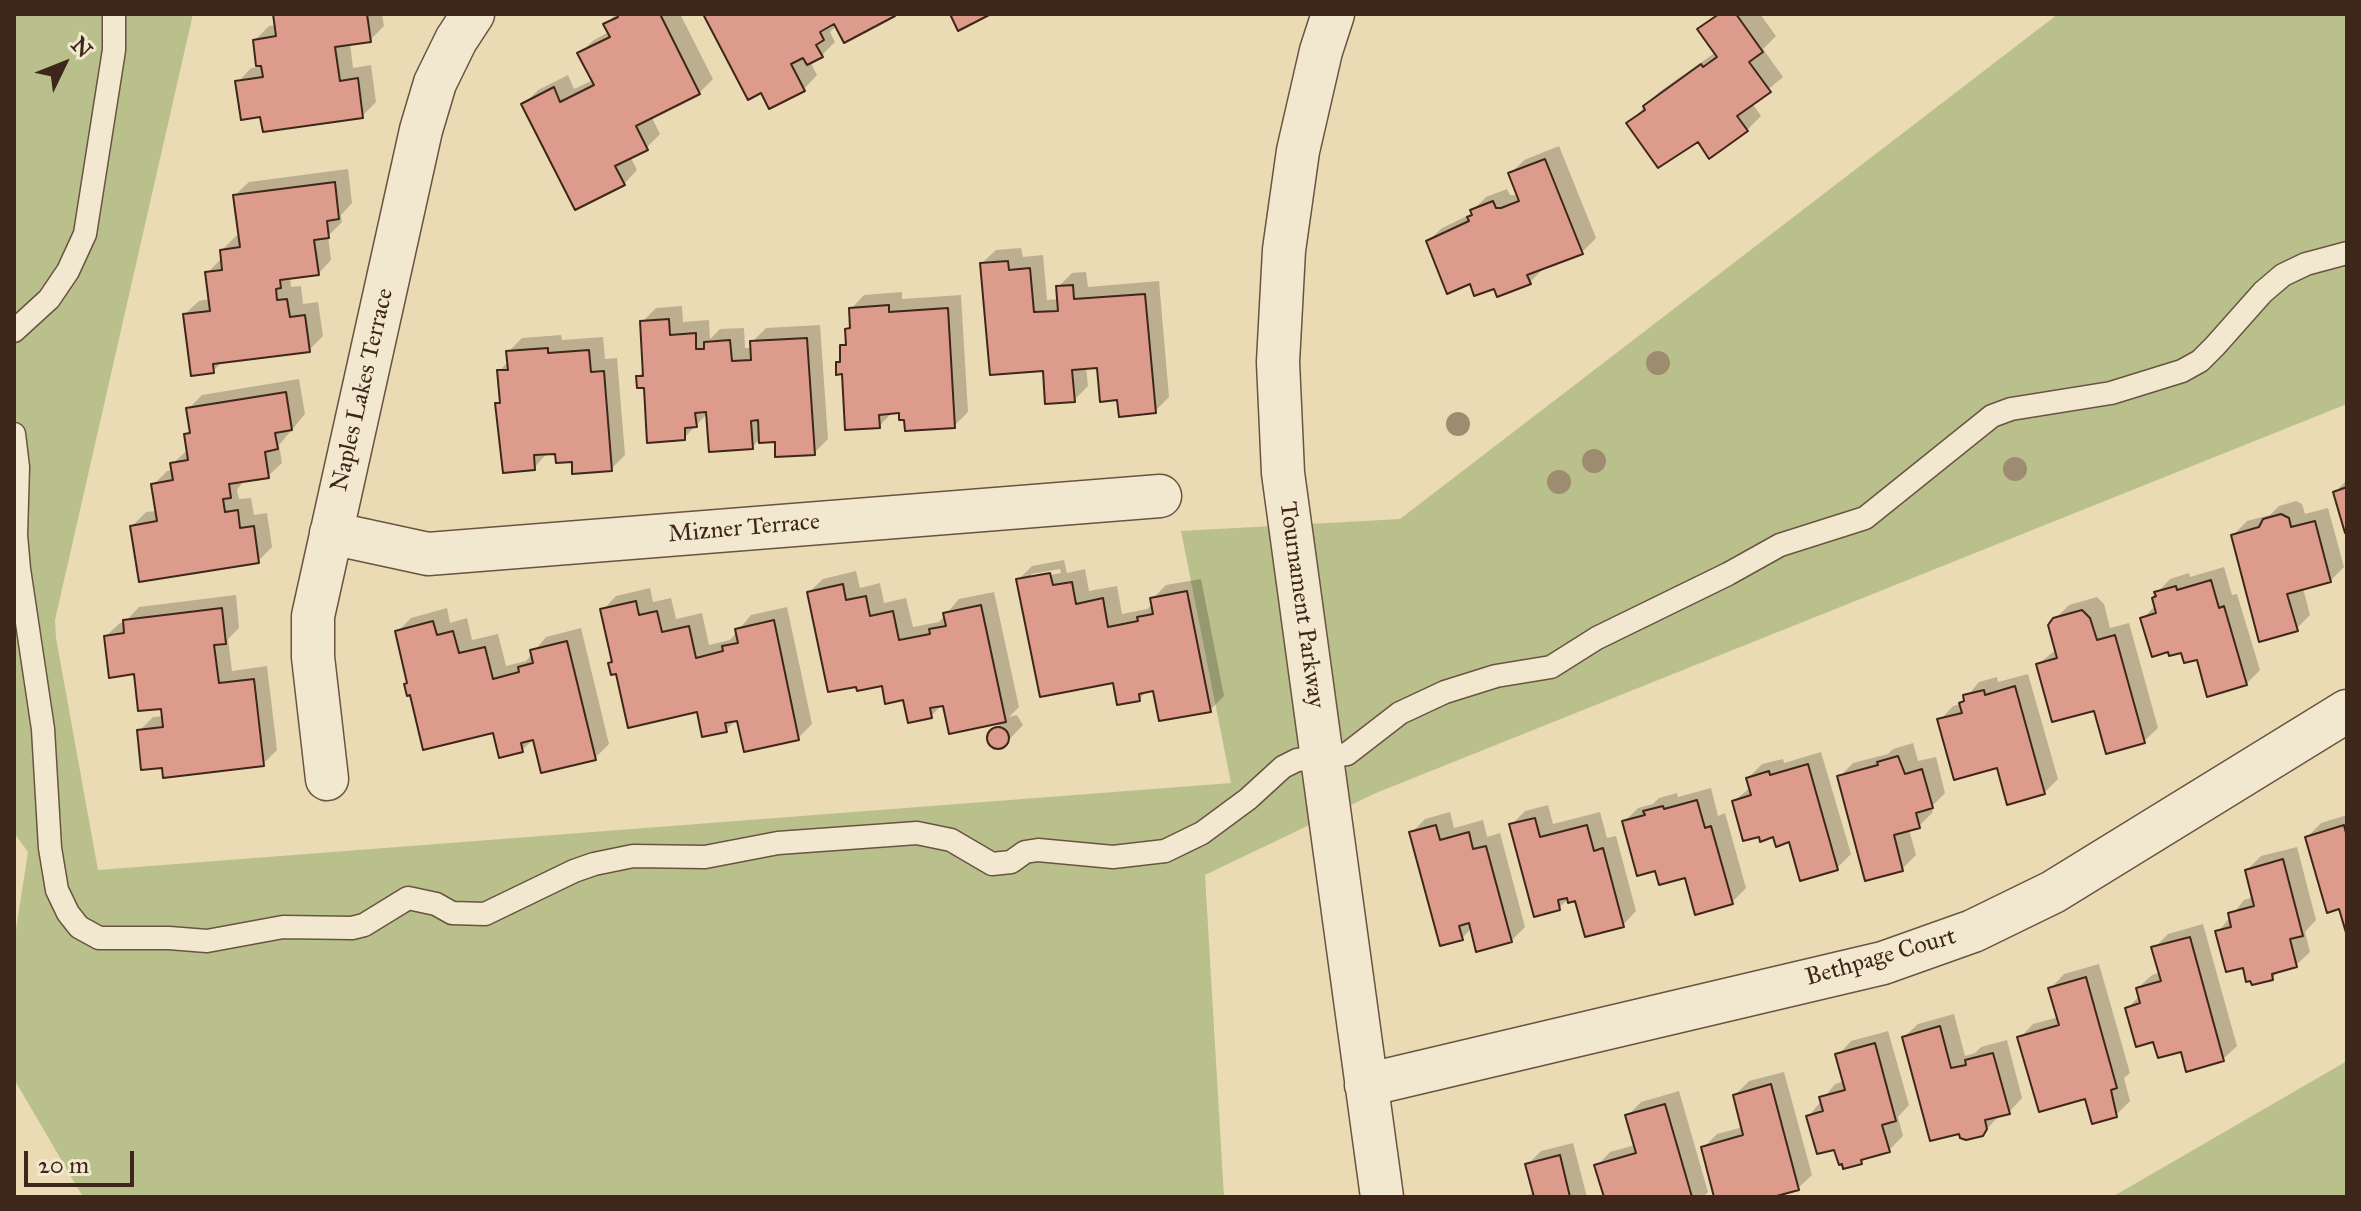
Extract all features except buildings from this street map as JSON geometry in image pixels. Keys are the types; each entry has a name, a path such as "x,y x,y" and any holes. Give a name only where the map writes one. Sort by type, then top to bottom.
{"street":[{"name":"Naples Lakes Terrace","path":"327,779 313,657 313,616 421,130 435,83 473,14"},
{"name":"Tournament Parkway","path":"1333,14 1321,51 1298,151 1284,250 1278,362 1283,473 1382,1197"},
{"name":"Mizner Terrace","path":"331,533 428,554 1160,496"},
{"name":"Bethpage Court","path":"1366,1085 1883,963 1973,931 2053,892 2347,711"}],"lane":[{"path":"14,331 49,299 68,271 85,234 114,50 114,14"},
{"path":"14,441 18,467 15,534 43,729 50,848 57,890 79,927 99,938 207,941 283,927 352,928 364,925 408,898 428,901 452,913 485,914 574,871 614,858 657,855 705,857 804,841 917,833 951,840 992,864 1011,862 1025,852 1038,850 1113,857 1165,851 1202,833 1248,799 1283,767 1297,760 1347,754 1380,726 1422,702 1496,676 1551,667 1597,638 1780,545 1865,518 1992,416 2011,409 2111,393 2182,371 2208,354 2263,292 2283,275 2306,264 2347,253"}],"green space":[{"path":"14,14 193,14 55,620 98,870 1231,783 1181,531 1400,519 2058,14 2347,14 2347,404 1376,793 1205,875 1224,1197 83,1197 14,1079 14,942 28,852 14,833"},
{"path":"2347,1061 2347,1197 2112,1197"}]}
